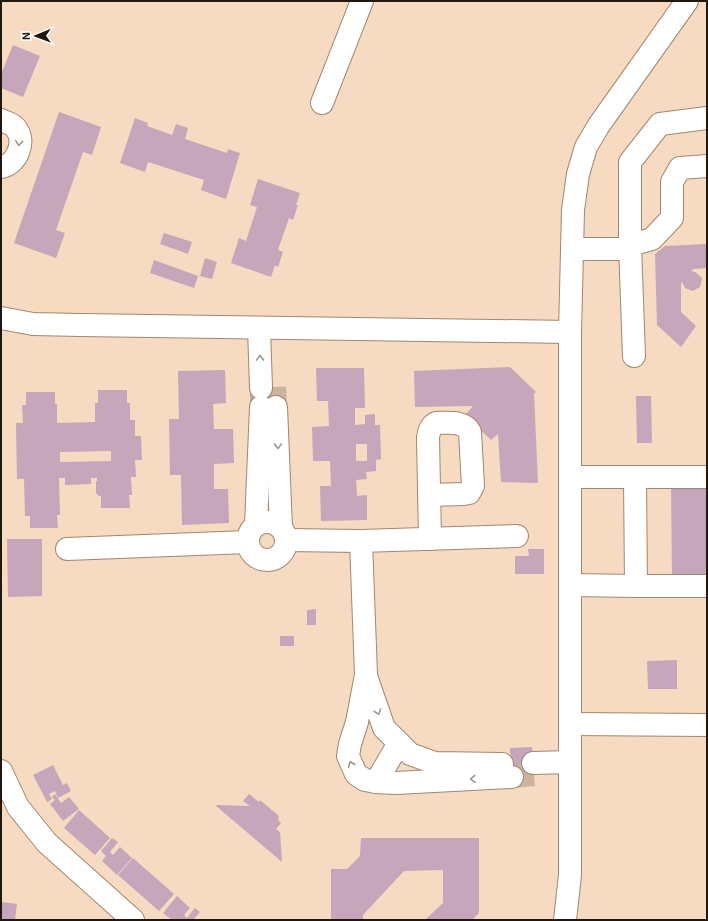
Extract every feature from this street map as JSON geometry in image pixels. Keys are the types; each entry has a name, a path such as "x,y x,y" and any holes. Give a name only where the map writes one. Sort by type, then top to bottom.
{"street":[{"path":"322,103 362,1"},
{"path":"565,920 570,875 570,332 573,210 578,174 586,147 599,125 687,1"},
{"path":"634,356 630,247 630,162 660,124 707,118"},
{"path":"1,120 14,126 18,130 20,137 20,146 17,156 11,164 1,167"},
{"path":"572,249 630,247 652,239 672,218 672,182 680,168 707,166"},
{"path":"1,318 33,324 80,326 570,332"},
{"path":"266,328 268,397 285,547 278,557 271,560 258,558 249,549 268,397"},
{"path":"635,477 636,586"},
{"path":"570,478 707,477"},
{"path":"429,495 430,539"},
{"path":"67,549 252,533 263,522 276,524 284,534 361,541 517,536"},
{"path":"361,541 366,675 357,722 348,756 356,774 365,780 396,783 511,770 435,764 410,754 384,728 366,675"},
{"path":"570,584 707,586"},
{"path":"570,724 707,725"},
{"path":"376,782 399,743"},
{"path":"533,769 570,768"},
{"path":"1,771 18,807 47,843 133,920"}],"building":[{"path":"13,45 40,56 23,97 1,88 1,74"},
{"path":"59,112 101,127 92,155 83,152 56,230 65,233 56,258 14,243"},
{"path":"135,118 148,123 147,126 172,135 176,124 188,128 185,139 227,153 228,149 240,153 226,199 201,190 204,180 148,162 145,172 120,163"},
{"path":"258,179 300,193 293,220 289,218 278,250 283,252 278,267 275,265 271,277 231,263 239,238 246,241 257,207 250,205"},
{"path":"164,233 192,242 188,254 160,244"},
{"path":"707,244 707,268 694,269 691,271 695,272 702,278 700,287 693,291 685,288 682,282 681,284 681,312 696,326 681,347 657,325 655,254 665,246"},
{"path":"205,258 217,262 212,279 200,276"},
{"path":"154,260 198,276 194,288 150,273"},
{"path":"510,367 536,392 534,394 538,483 501,482 498,434 491,440 465,415 473,406 415,407 414,371"},
{"path":"316,368 364,368 365,408 355,408 355,425 365,424 365,415 375,414 375,425 380,425 381,459 376,460 376,471 366,472 367,479 356,480 357,496 367,495 367,520 321,521 320,486 331,486 330,461 313,461 312,427 329,426 328,401 317,401","holes":["356,444 367,444 367,461 356,461"]},
{"path":"225,370 226,403 213,404 214,429 233,429 234,463 214,464 214,489 228,489 229,523 182,525 181,475 170,475 169,419 179,419 178,371"},
{"path":"280,387 280,407 250,407 250,388"},
{"path":"98,390 127,390 127,403 130,403 130,420 135,420 135,436 141,436 142,460 135,460 136,477 131,477 132,495 129,495 130,508 101,508 101,496 96,494 97,478 91,478 91,484 65,485 65,478 59,478 60,515 57,515 58,528 30,528 30,516 25,516 24,479 17,479 16,423 23,423 22,405 26,405 26,392 55,392 55,404 57,404 57,423 95,422 95,403 98,403","holes":["111,451 111,461 60,462 60,452"]},
{"path":"636,396 651,396 652,443 637,443"},
{"path":"707,484 707,576 672,576 671,485"},
{"path":"7,539 42,539 42,596 8,597"},
{"path":"528,549 544,549 544,574 515,574 515,556 529,556"},
{"path":"316,609 316,625 307,625 307,610"},
{"path":"280,636 294,636 294,646 280,646"},
{"path":"677,660 677,689 648,689 647,661"},
{"path":"532,747 534,779 512,780 510,748"},
{"path":"53,765 63,785 67,783 71,791 58,798 55,791 49,794 52,799 47,802 33,775"},
{"path":"55,794 61,803 69,797 79,809 63,821 50,804 55,800 52,797"},
{"path":"249,794 259,802 260,800 279,816 278,820 281,823 276,829 280,832 282,862 215,805 250,806 243,801"},
{"path":"79,810 110,838 95,855 64,828"},
{"path":"112,838 118,842 110,852 113,855 120,847 132,858 117,875 102,861 106,856 101,851"},
{"path":"361,838 479,838 479,913 472,920 425,920 443,903 443,870 404,871 363,915 363,920 331,920 331,869 347,869 360,856"},
{"path":"133,858 174,894 159,911 118,875"},
{"path":"177,896 190,908 184,915 187,918 195,908 200,912 193,920 172,920 163,913"},
{"path":"1,902 17,904 15,920 1,920"}],"tunnel":[{"path":"275,387 276,407"},
{"path":"512,777 534,775"}]}
